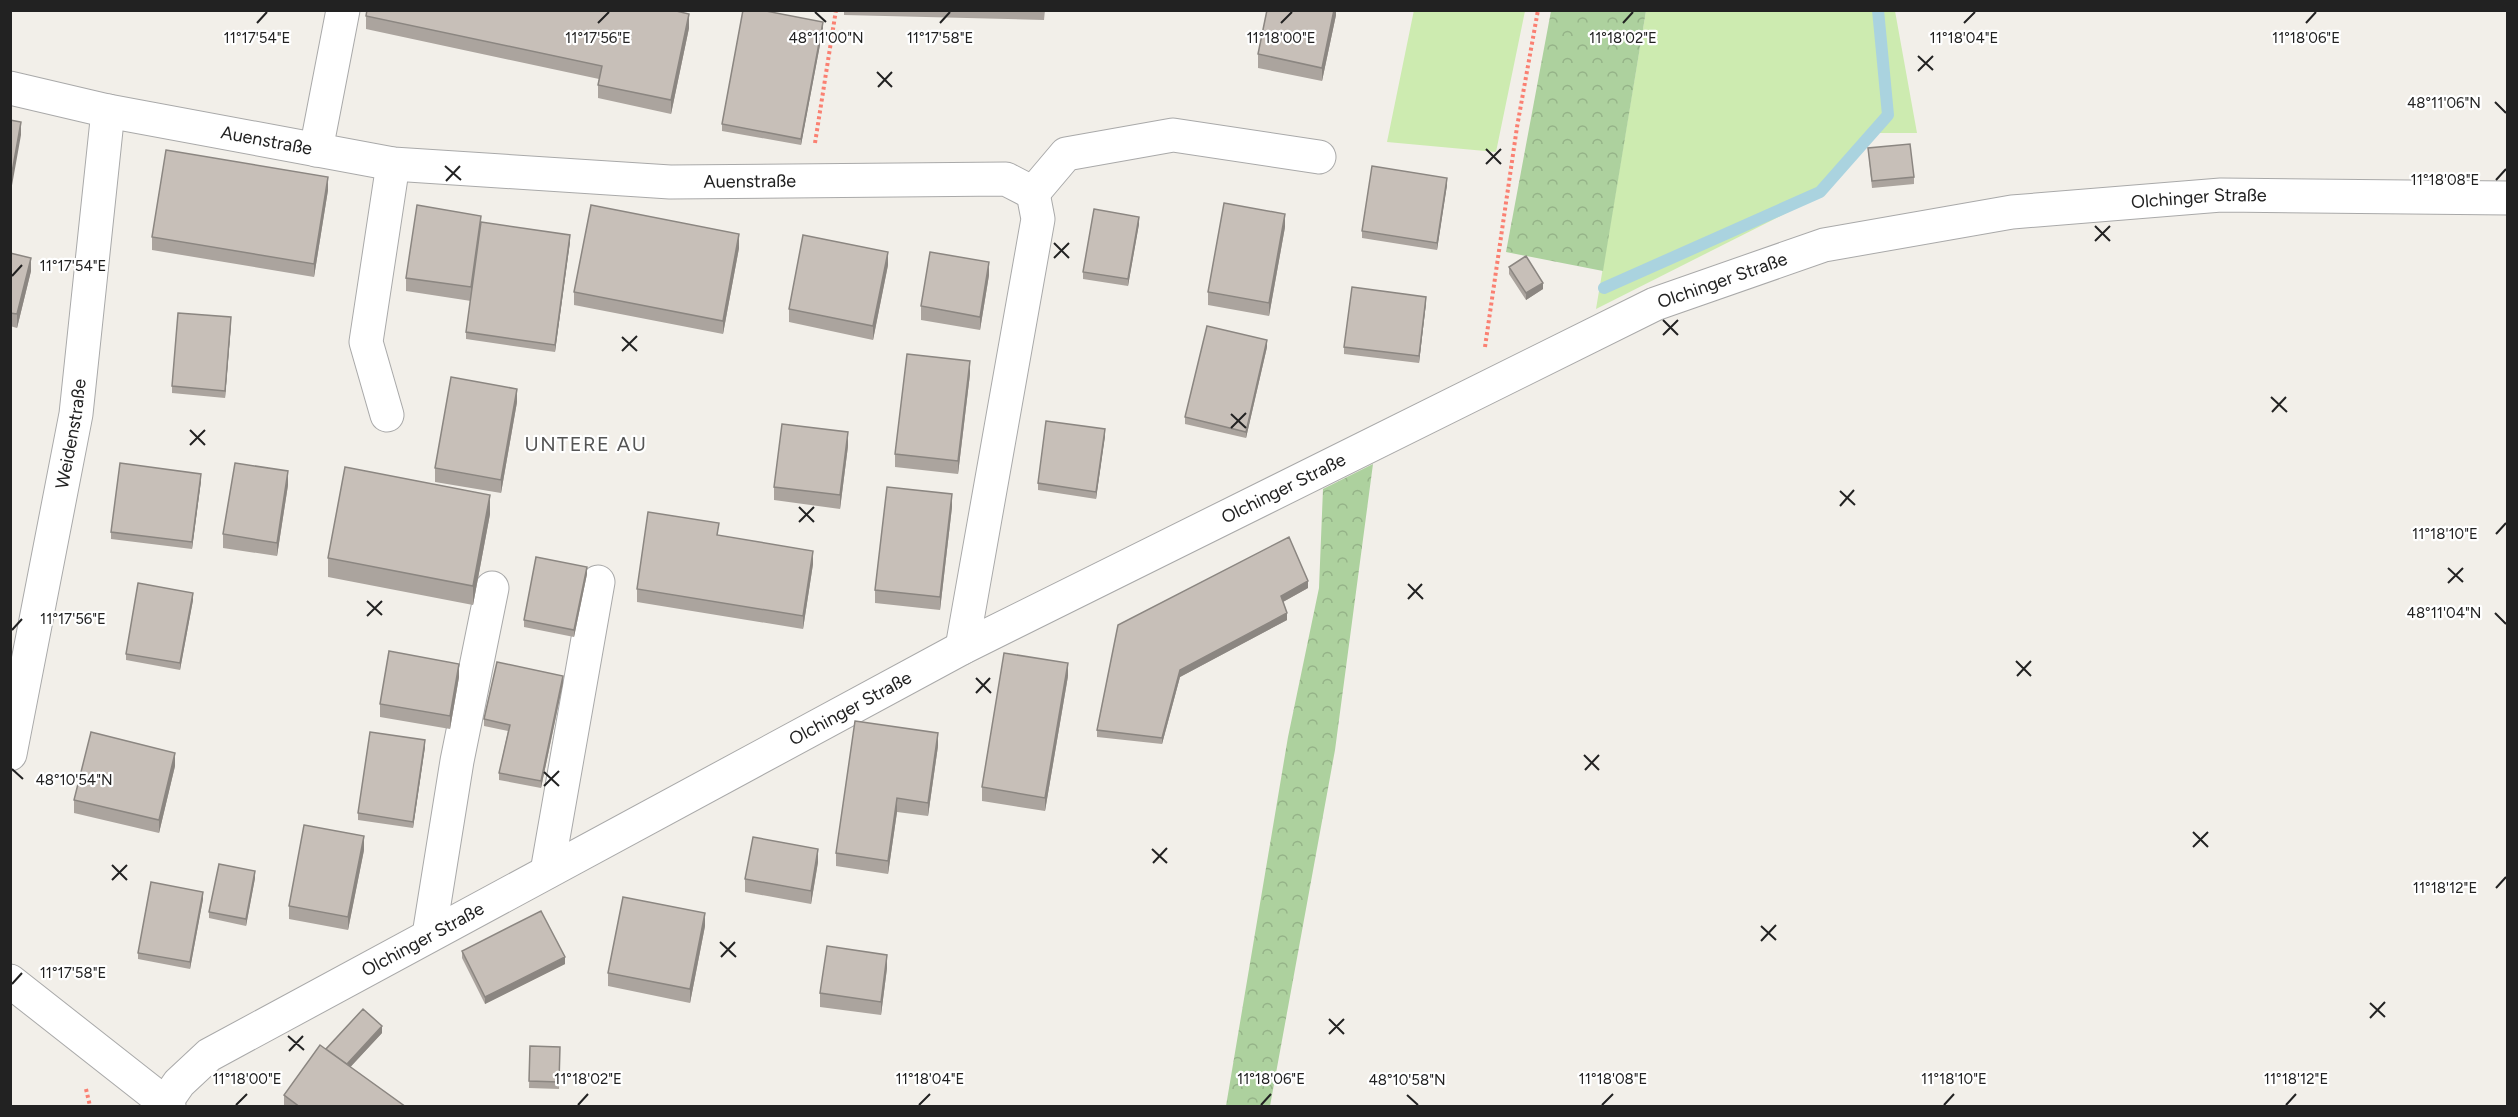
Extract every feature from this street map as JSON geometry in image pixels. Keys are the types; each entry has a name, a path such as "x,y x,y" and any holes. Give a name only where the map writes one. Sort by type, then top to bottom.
{"street":[{"path":"316,150 343,10"},
{"name":"Auenstraße","path":"10,88 108,111 393,164 670,182 1006,179 1033,193"},
{"name":"Weidenstraße","path":"10,754 76,414 108,111"},
{"path":"962,648 1038,219 1033,193 1066,154 1173,135 1319,157"},
{"path":"387,415 366,342 393,164"},
{"name":"Olchinger Straße","path":"165,1106 179,1083 209,1055 962,648 1655,304 1824,245 2012,212 2221,195 2508,198"},
{"path":"547,872 598,582"},
{"path":"429,935 457,761 492,588"},
{"path":"10,981 165,1106"}],"path":[{"path":"809,181 836,10"},
{"path":"1479,392 1517,127 1538,10"}],"green space":[{"path":"1414,10 1525,11 1496,152 1387,142"},
{"path":"1551,11 1646,11 1603,271 1506,252"},
{"path":"1646,11 1895,11 1917,133 1879,133 1816,198 1596,309"},
{"path":"1373,464 1335,750 1270,1106 1226,1106 1288,737 1319,588 1323,489"}],"building":[{"path":"367,10 672,10 689,14 671,100 598,85 602,66 366,16"},
{"path":"743,10 761,10 823,22 801,139 722,124"},
{"path":"1267,10 1334,10 1322,68 1258,54"},
{"path":"10,120 21,122 11,178 10,178"},
{"path":"1910,144 1914,177 1872,181 1868,148"},
{"path":"166,150 328,177 314,264 152,237"},
{"path":"1372,166 1447,178 1437,243 1362,231"},
{"path":"1224,203 1285,214 1269,303 1208,292"},
{"path":"417,205 481,216 471,287 406,278"},
{"path":"591,205 739,234 723,321 574,292"},
{"path":"1094,209 1139,217 1128,279 1083,272"},
{"path":"481,222 570,235 555,345 466,332"},
{"path":"803,235 888,252 873,326 789,309"},
{"path":"930,252 989,262 980,317 921,306"},
{"path":"10,253 31,258 17,314 10,313"},
{"path":"1526,256 1543,283 1526,293 1509,267"},
{"path":"1352,287 1426,297 1419,356 1344,347"},
{"path":"178,313 231,317 225,391 172,386"},
{"path":"1207,326 1267,340 1246,432 1185,417"},
{"path":"907,354 970,361 958,461 895,454"},
{"path":"451,377 517,389 501,480 435,468"},
{"path":"1046,421 1105,429 1096,492 1038,483"},
{"path":"782,424 848,432 840,495 774,487"},
{"path":"120,463 201,474 192,542 111,532"},
{"path":"235,463 288,471 277,543 223,534"},
{"path":"345,467 490,495 473,586 328,558"},
{"path":"887,487 952,494 940,597 875,590"},
{"path":"648,512 719,523 717,535 813,551 803,616 637,589"},
{"path":"1289,537 1308,581 1281,596 1287,613 1180,670 1162,738 1097,730 1118,625"},
{"path":"536,557 587,567 574,630 524,620"},
{"path":"138,583 193,593 180,663 126,654"},
{"path":"389,651 459,664 450,716 380,704"},
{"path":"1004,653 1068,663 1045,798 982,787"},
{"path":"497,662 563,676 541,781 499,773 510,725 484,719"},
{"path":"855,721 938,733 928,803 897,798 888,861 836,853"},
{"path":"91,732 175,753 159,820 74,800"},
{"path":"370,732 425,740 413,822 358,813"},
{"path":"304,825 364,836 348,917 289,906"},
{"path":"753,837 818,849 811,891 745,879"},
{"path":"219,864 255,871 246,919 209,912"},
{"path":"151,882 203,892 190,962 138,953"},
{"path":"623,897 705,913 690,989 608,973"},
{"path":"541,911 565,957 485,997 462,951"},
{"path":"827,946 887,955 881,1002 820,993"},
{"path":"363,1009 382,1026 347,1064 326,1049"},
{"path":"320,1045 406,1107 300,1107 284,1095"},
{"path":"530,1046 560,1047 559,1082 529,1081"}],"waterway":[{"path":"1604,288 1820,192 1888,115 1878,10"}],"district":[{"name":"UNTERE AU","path":"586,444"}]}
